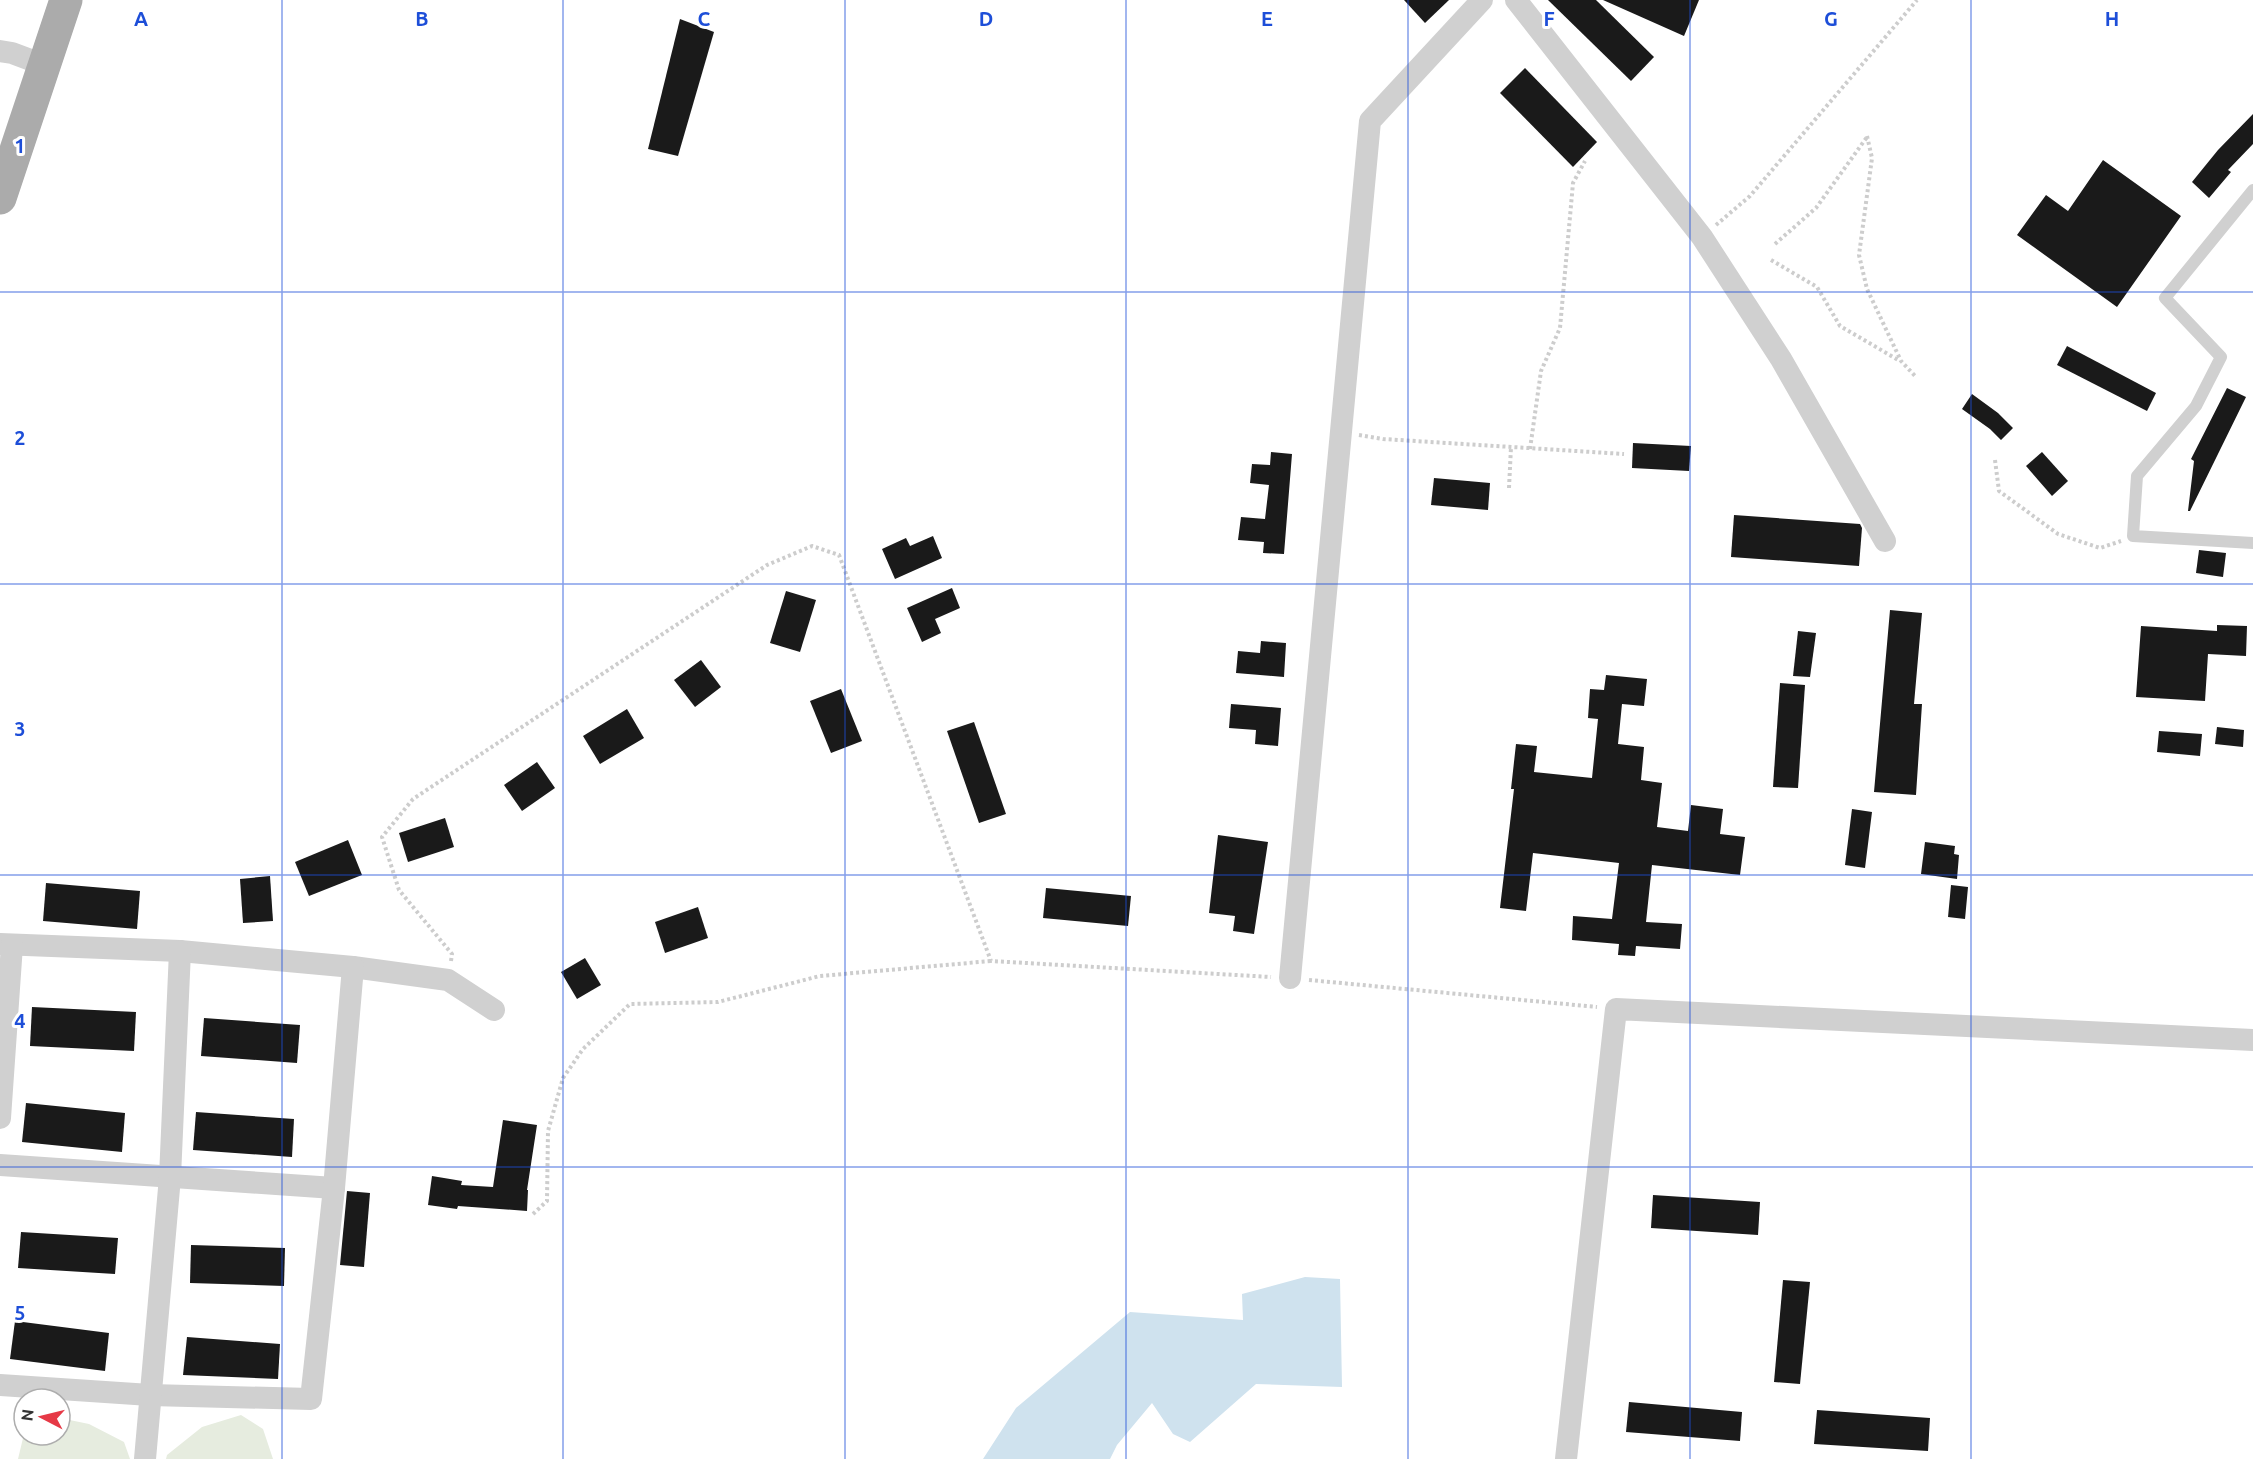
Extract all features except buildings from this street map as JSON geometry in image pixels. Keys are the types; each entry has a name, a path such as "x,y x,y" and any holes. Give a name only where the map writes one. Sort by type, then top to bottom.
{"main road":[{"path":"0,198 66,0"}],"street":[{"path":"1290,978 1370,121 1482,0"},
{"path":"1516,0 1702,237 1781,359 1885,541"},
{"path":"0,51 44,65"},
{"path":"0,1118 6,945 180,951 353,967 448,980 494,1010"},
{"path":"145,1459 170,1177 180,951"},
{"path":"0,1385 150,1395 311,1399 334,1188 353,967"},
{"path":"1566,1459 1616,1009 2253,1040"},
{"path":"0,1165 334,1188"}],"lane":[{"path":"2253,190 2165,298 2221,357 2196,406 2137,476 2133,536 2253,543"}],"path":[{"path":"1702,237 1750,196 1917,0"},
{"path":"1775,244 1815,208 1867,136 1872,158 1859,255 1867,289 1901,361"},
{"path":"1530,448 1541,371 1560,328 1574,183 1585,161"},
{"path":"1771,260 1817,287 1840,326 1901,361 1916,377"},
{"path":"1341,431 1383,439 1624,454"},
{"path":"1509,488 1511,447"},
{"path":"1995,460 1999,491 2058,534 2100,548 2133,536"},
{"path":"448,980 452,954 399,890 382,837 394,822 413,800 747,578 767,565 812,546 839,555 991,961"},
{"path":"534,1214 547,1201 548,1131 564,1078 583,1049 630,1004 718,1002 820,976 991,961 1290,978 1616,1009"}],"shaded area":[{"path":"241,1415 263,1429 273,1459 166,1459 167,1455 202,1427"},
{"path":"72,1420 89,1424 124,1442 130,1459 18,1459 21,1447 72,1447"}],"water":[{"path":"1305,1277 1340,1279 1342,1387 1256,1384 1190,1442 1173,1434 1152,1403 1117,1445 1110,1459 983,1459 1016,1408 1130,1312 1243,1320 1242,1294"}]}
